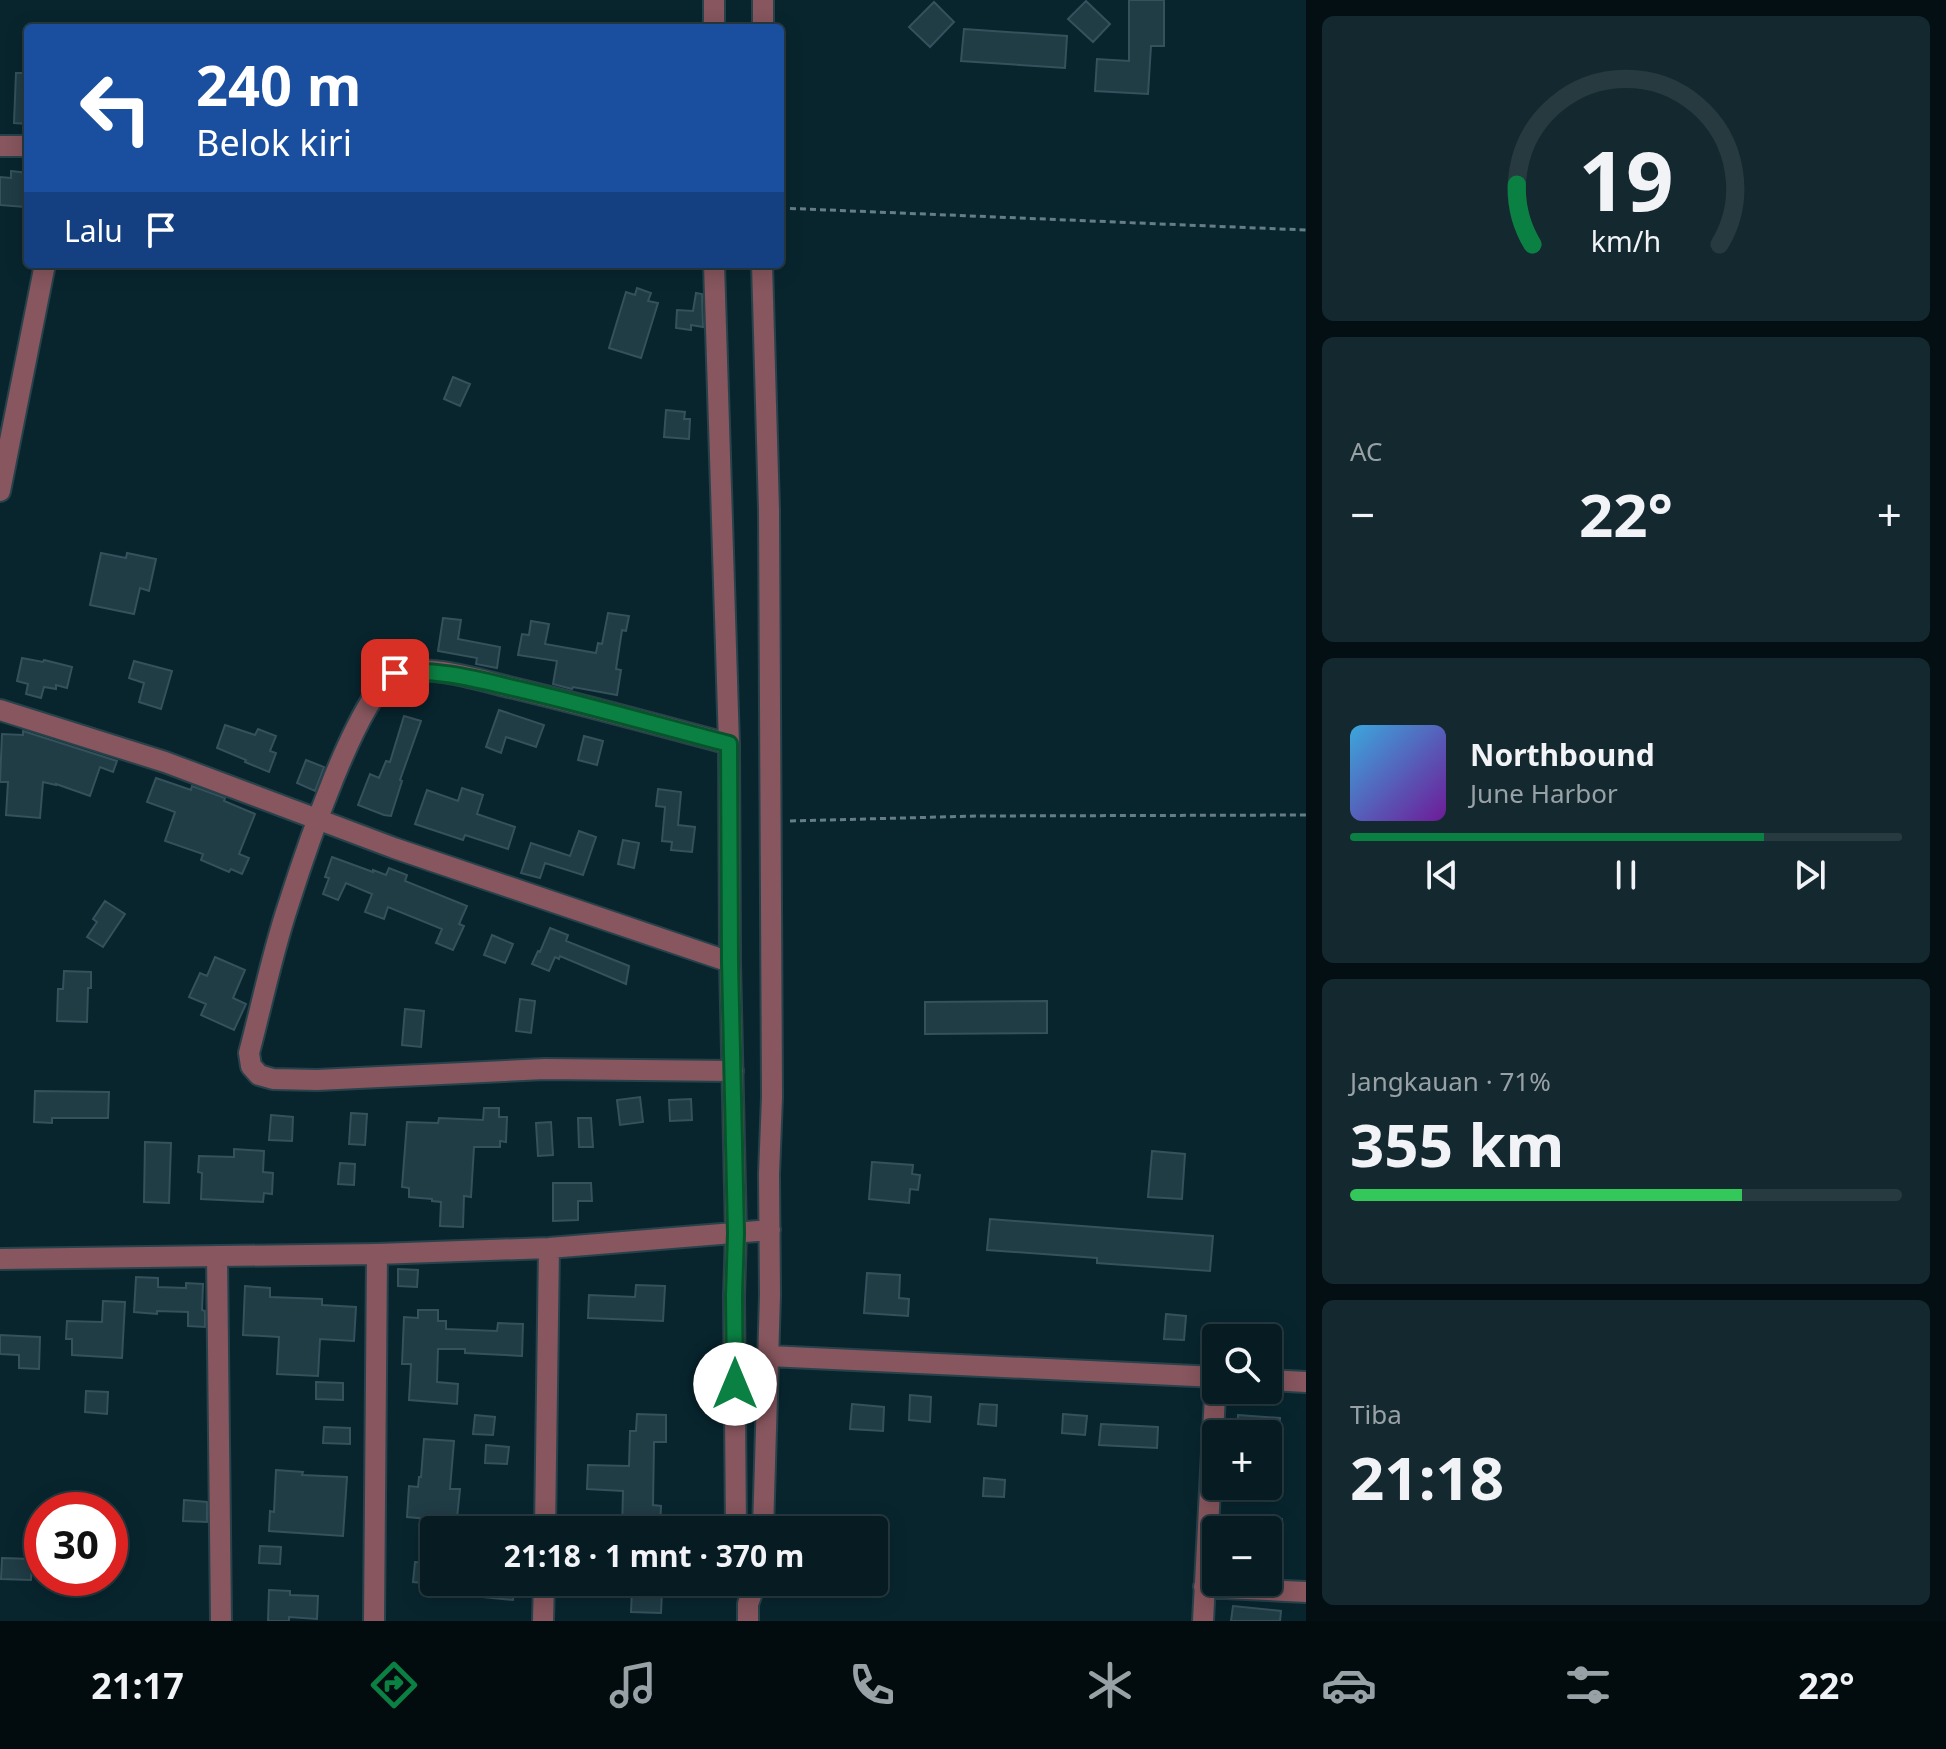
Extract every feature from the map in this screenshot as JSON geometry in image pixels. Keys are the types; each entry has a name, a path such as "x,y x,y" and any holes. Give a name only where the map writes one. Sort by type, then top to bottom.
{"street":[{"path":"714,0 714,24"},
{"path":"763,0 763,24"},
{"path":"0,146 24,146"},
{"path":"0,491 44,268"},
{"path":"714,268 729,744 736,1233 736,1516"},
{"path":"762,268 769,510 772,1097 763,1516"},
{"path":"729,744 453,674 418,670 395,673 379,687 361,716 318,820 287,908 249,1053 251,1066 259,1075 273,1079 317,1080 545,1069 733,1071"},
{"path":"0,710 165,762 394,848 730,962"},
{"path":"0,1259 377,1254 549,1248 770,1230"},
{"path":"545,1516 549,1248"},
{"path":"374,1621 377,1254"},
{"path":"217,1256 221,1621"},
{"path":"734,1296 770,1295"},
{"path":"769,1356 1202,1376"},
{"path":"1282,1381 1306,1382"},
{"path":"1208,1516 1214,1404"},
{"path":"1282,1591 1306,1592"},
{"path":"543,1621 544,1596"},
{"path":"1203,1621 1204,1596"}],"path":[{"path":"784,208 1306,230"},
{"path":"770,821 994,816 1306,815"}],"building":[{"path":"1129,0 1164,0 1164,46 1151,46 1148,94 1095,91 1097,59 1129,61"},
{"path":"1086,1 1110,24 1093,42 1068,19"},
{"path":"934,2 954,22 930,47 909,27"},
{"path":"964,29 1067,36 1065,68 961,61"},
{"path":"16,73 24,73 24,124 14,123"},
{"path":"11,171 24,173 24,207 0,205 0,177 11,178"},
{"path":"637,288 651,293 648,301 658,303 641,358 609,348 626,292 635,295"},
{"path":"696,293 702,294 703,327 691,325 691,330 676,328 677,310 693,311"},
{"path":"453,377 470,384 460,406 444,399"},
{"path":"666,410 685,412 684,419 690,419 689,439 664,437"},
{"path":"101,553 126,558 127,553 156,559 149,591 140,588 134,614 90,605"},
{"path":"608,613 629,616 626,631 622,630 616,669 621,670 617,695 553,684 557,661 518,655 522,634 529,635 531,621 549,624 545,644 596,653 598,643 602,644"},
{"path":"443,618 461,620 458,639 500,647 497,668 476,664 477,658 438,651"},
{"path":"22,658 72,667 67,688 56,685 56,689 44,687 41,698 26,694 28,684 17,681"},
{"path":"134,661 172,671 161,709 139,702 144,683 129,678"},
{"path":"499,710 544,725 536,747 506,737 501,753 486,747"},
{"path":"404,716 421,721 391,816 384,815 358,805 370,774 379,778 386,761 390,762"},
{"path":"225,725 255,735 258,729 276,736 270,751 276,753 269,772 217,748"},
{"path":"23,731 117,761 113,772 100,767 90,796 43,782 40,818 6,815 8,782 0,782 2,734 23,735"},
{"path":"584,736 603,741 597,765 578,760"},
{"path":"306,760 324,767 315,791 297,783"},
{"path":"156,778 225,798 224,801 255,814 239,854 249,858 242,874 201,860 203,854 165,841 175,812 147,802"},
{"path":"462,788 483,795 477,814 515,827 508,849 465,835 463,840 415,824 427,790 458,801"},
{"path":"658,789 681,792 678,825 695,827 692,852 671,850 672,842 662,841 665,807 656,806"},
{"path":"579,831 596,837 583,875 545,863 540,878 521,873 531,843 570,856"},
{"path":"623,840 639,843 634,868 618,864"},
{"path":"332,857 386,875 389,868 407,875 405,881 467,906 459,924 464,926 453,950 436,943 442,929 388,907 384,919 365,912 372,894 346,883 338,900 323,894"},
{"path":"105,901 125,914 103,947 87,937 97,922 93,919"},
{"path":"550,928 568,935 566,941 629,966 626,984 560,956 559,959 555,957 549,971 532,964"},
{"path":"492,935 513,944 505,963 484,955"},
{"path":"215,957 245,970 233,998 246,1004 234,1030 201,1015 206,1004 189,997 200,973 207,976"},
{"path":"64,971 91,972 87,1022 57,1021 58,989 63,989"},
{"path":"520,999 535,1001 531,1033 516,1031"},
{"path":"1047,1001 1047,1033 925,1034 925,1002"},
{"path":"405,1009 424,1011 421,1047 402,1045"},
{"path":"35,1091 109,1092 108,1118 52,1118 52,1123 34,1122"},
{"path":"640,1097 643,1122 620,1125 617,1100"},
{"path":"691,1099 692,1120 670,1121 669,1100"},
{"path":"484,1108 499,1108 499,1117 507,1117 506,1142 500,1141 500,1147 474,1147 471,1197 464,1196 463,1227 440,1226 441,1202 409,1197 409,1188 402,1187 407,1122 438,1123 439,1118 483,1120"},
{"path":"351,1113 367,1114 365,1145 349,1144"},
{"path":"271,1115 293,1117 292,1141 269,1140"},
{"path":"578,1118 591,1118 593,1147 579,1147"},
{"path":"551,1122 553,1155 538,1156 536,1123"},
{"path":"145,1142 171,1143 169,1203 144,1202"},
{"path":"234,1149 264,1151 263,1172 273,1173 272,1194 264,1193 263,1202 201,1199 199,1156 234,1157"},
{"path":"1152,1151 1185,1154 1182,1199 1148,1197"},
{"path":"872,1162 913,1165 912,1174 920,1175 918,1190 910,1189 909,1203 869,1199"},
{"path":"340,1163 355,1164 354,1185 338,1184"},
{"path":"553,1183 591,1183 592,1201 578,1201 578,1220 553,1221"},
{"path":"990,1219 1213,1236 1210,1271 1097,1263 1097,1258 987,1250"},
{"path":"398,1269 418,1270 417,1287 398,1286"},
{"path":"867,1273 900,1275 899,1298 909,1299 908,1316 864,1313"},
{"path":"136,1277 158,1278 158,1287 186,1288 186,1283 203,1284 205,1327 188,1326 188,1312 134,1312"},
{"path":"636,1285 665,1286 663,1321 588,1318 589,1295 635,1297"},
{"path":"245,1286 270,1288 270,1297 322,1299 322,1305 356,1307 354,1341 320,1339 318,1376 277,1374 279,1337 243,1335"},
{"path":"103,1301 125,1302 122,1358 72,1355 72,1339 66,1339 67,1321 102,1322"},
{"path":"418,1310 438,1310 438,1321 446,1321 446,1329 497,1331 498,1323 523,1324 522,1356 438,1349 437,1382 458,1384 457,1404 409,1400 411,1364 402,1364 404,1317 418,1318"},
{"path":"1166,1314 1186,1316 1184,1340 1164,1339"},
{"path":"0,1335 40,1337 39,1369 19,1368 19,1355 0,1354"},
{"path":"316,1382 343,1383 343,1400 316,1399"},
{"path":"86,1391 108,1392 107,1414 85,1412"},
{"path":"910,1395 931,1397 930,1422 909,1420"},
{"path":"852,1404 884,1407 883,1431 850,1429"},
{"path":"980,1404 997,1405 996,1426 978,1424"},
{"path":"637,1414 666,1415 666,1442 654,1442 653,1505 661,1506 661,1516 622,1516 623,1491 587,1489 588,1465 629,1466 630,1431 636,1431"},
{"path":"1063,1414 1087,1416 1085,1435 1062,1433"},
{"path":"475,1415 495,1417 493,1435 473,1434"},
{"path":"1238,1415 1280,1418 1280,1420 1238,1420"},
{"path":"1101,1424 1158,1427 1157,1448 1099,1445"},
{"path":"324,1427 350,1428 350,1444 323,1443"},
{"path":"424,1439 454,1441 450,1489 460,1489 457,1516 407,1517 409,1486 418,1487"},
{"path":"486,1445 509,1447 507,1464 485,1463"},
{"path":"276,1470 303,1472 302,1475 347,1477 343,1536 269,1531 270,1511 274,1512"},
{"path":"984,1478 1005,1480 1004,1497 983,1496"},
{"path":"184,1500 207,1502 207,1522 183,1521"},
{"path":"260,1546 281,1547 280,1564 259,1563"},
{"path":"2,1558 24,1559 24,1580 1,1579"},
{"path":"415,1562 420,1563 420,1583 413,1582"},
{"path":"269,1590 290,1591 290,1595 318,1596 317,1619 289,1617 289,1621 268,1621"},
{"path":"473,1596 513,1596 513,1600"},
{"path":"632,1596 662,1596 661,1613 631,1612"},
{"path":"1233,1606 1281,1611 1280,1621 1231,1621"}],"route":[{"path":"395,673 418,670 453,674 729,744 736,1233 735,1384"}]}
